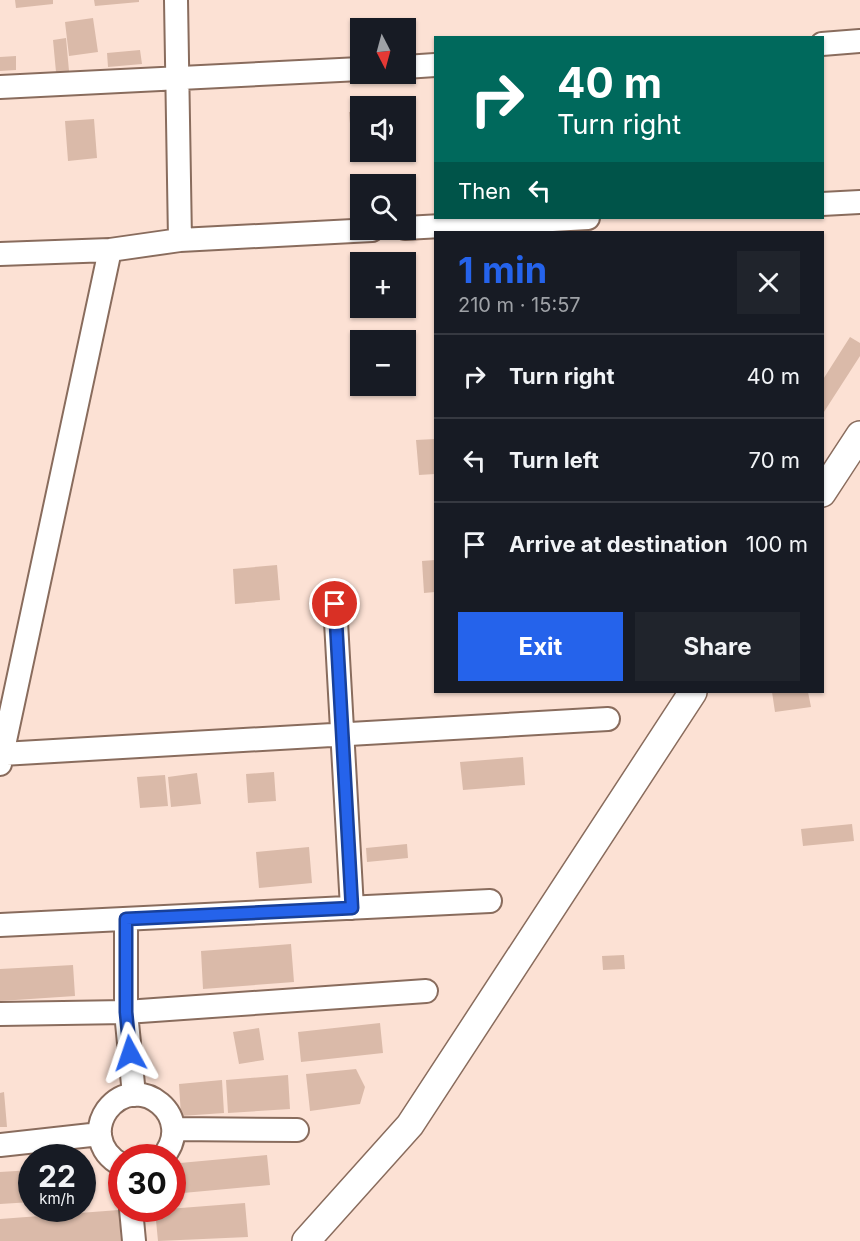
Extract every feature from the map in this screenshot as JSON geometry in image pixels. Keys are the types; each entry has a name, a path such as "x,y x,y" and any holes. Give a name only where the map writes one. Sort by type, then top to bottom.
{"street":[{"path":"176,0 180,240"},
{"path":"824,44 860,41"},
{"path":"416,66 434,65"},
{"path":"0,87 179,80 350,70"},
{"path":"824,204 860,202"},
{"path":"416,227 570,219"},
{"path":"0,254 110,250 180,240 350,231"},
{"path":"110,250 1,759 608,719"},
{"path":"824,490 860,435"},
{"path":"335,604 352,908"},
{"path":"306,1241 410,1125 692,693"},
{"path":"0,925 490,901"},
{"path":"126,919 126,1012 134,1095"},
{"path":"0,1014 126,1012 426,991"},
{"path":"108,1155 100,1134 105,1112 113,1103 134,1095 156,1100 165,1108 174,1129 170,1144"},
{"path":"174,1129 297,1130"},
{"path":"0,1145 100,1134"},
{"path":"133,1222 135,1241"}],"building":[{"path":"15,0 53,0 53,4 16,8"},
{"path":"94,0 139,0 139,2 95,6"},
{"path":"93,18 98,52 69,56 65,22"},
{"path":"66,38 69,71 56,72 53,40"},
{"path":"140,50 142,64 108,67 107,53"},
{"path":"16,56 16,70 0,71 0,57"},
{"path":"94,119 97,158 68,161 65,121"},
{"path":"850,337 860,343 860,356 824,412 824,378"},
{"path":"434,439 434,474 419,475 416,440"},
{"path":"434,560 434,592 424,593 422,561"},
{"path":"277,565 280,600 235,604 233,569"},
{"path":"772,693 808,693 811,707 775,712"},
{"path":"523,757 525,785 463,790 460,762"},
{"path":"274,772 276,801 248,803 246,774"},
{"path":"197,773 201,804 171,807 168,777"},
{"path":"165,775 168,806 140,808 137,777"},
{"path":"852,824 854,841 803,846 801,829"},
{"path":"407,844 408,858 367,862 366,848"},
{"path":"309,847 312,883 259,888 256,852"},
{"path":"291,944 294,982 203,989 201,951"},
{"path":"624,955 625,969 603,970 602,956"},
{"path":"73,965 75,996 0,1001 0,969"},
{"path":"380,1023 383,1053 301,1062 298,1032"},
{"path":"259,1028 264,1060 239,1064 233,1032"},
{"path":"356,1069 365,1087 360,1104 310,1111 306,1074"},
{"path":"288,1075 290,1109 228,1113 226,1080"},
{"path":"222,1080 224,1113 181,1116 179,1084"},
{"path":"4,1092 7,1127 0,1127 0,1093"},
{"path":"267,1155 270,1185 186,1193 186,1162"},
{"path":"18,1171 18,1203 0,1204 0,1172"},
{"path":"245,1203 248,1237 158,1241 156,1222 186,1222 186,1208"},
{"path":"108,1211 108,1222 120,1222 121,1241 0,1241 0,1219 18,1218 18,1222 96,1222 96,1212"}],"route":[{"path":"130,1053 126,1012 126,919 352,908 335,604"}]}
